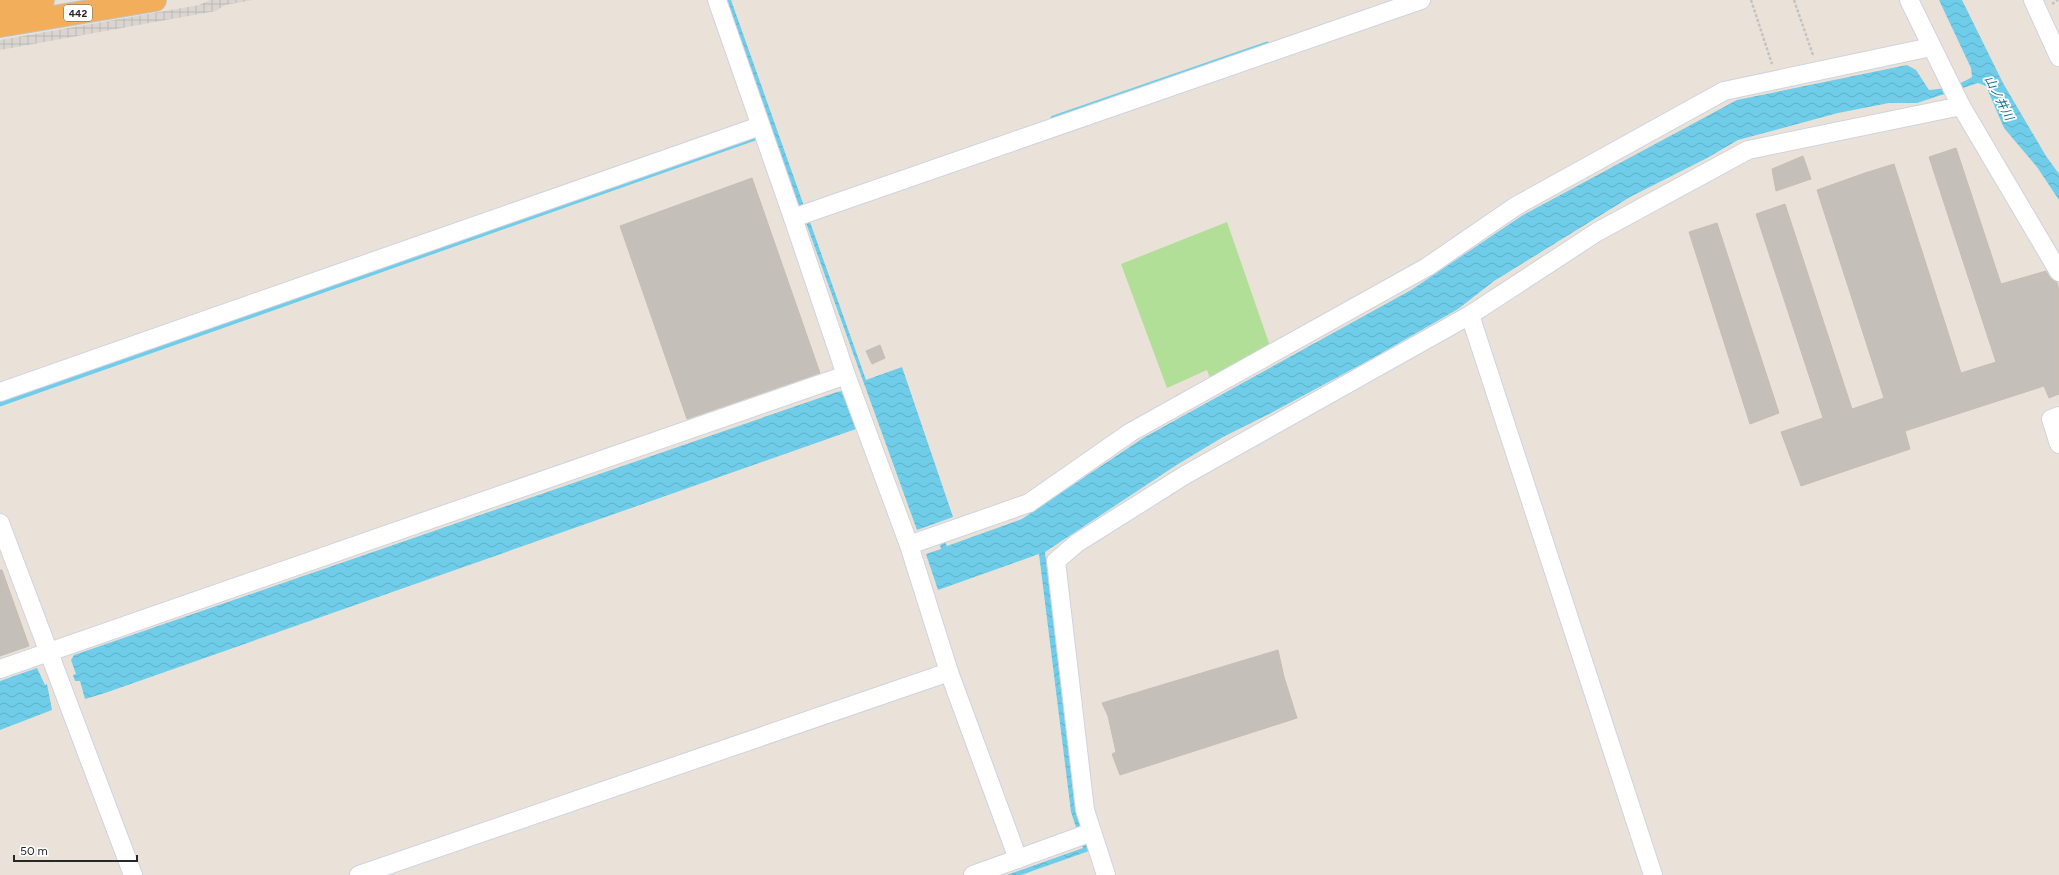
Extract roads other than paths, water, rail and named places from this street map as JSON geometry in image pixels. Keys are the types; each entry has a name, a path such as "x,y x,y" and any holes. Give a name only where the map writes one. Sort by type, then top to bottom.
{"highway":[{"path":"0,7 43,0"},
{"name":"442","path":"0,26 155,0"}],"street":[{"path":"717,0 760,126 794,218 848,380 909,545 949,672 1018,859"},
{"path":"1909,0 1961,106 2059,272"},
{"path":"2033,0 2059,57"},
{"path":"794,218 1410,2"},
{"path":"909,545 1029,503 1131,432 1427,267 1516,206 1724,91 1931,47"},
{"path":"1106,875 1085,810 1056,561 1077,543 1185,475 1470,315 1597,232 1748,150 1961,106"},
{"path":"0,392 760,126"},
{"path":"1470,315 1653,875"},
{"path":"0,669 51,655 848,380"},
{"path":"2059,416 2050,419 2059,444"},
{"path":"0,523 133,875"},
{"path":"359,875 949,672"},
{"path":"973,875 1092,832"}],"water":[{"path":"725,0 731,0 804,206 799,208"},
{"name":"山ノ井川","path":"1939,0 1962,0 2003,83 2046,156 2059,174 2059,200 2037,167 2004,128 1986,86 1978,83 1917,103 1889,103 1838,113 1738,140 1707,158 1630,197 1494,281 1458,309 1373,358 1223,437 1175,466 1045,552 1075,807 1082,829 1077,830 1071,812 1039,554 938,590 926,554 941,549 940,545 945,542 947,546 1022,519 1143,438 1411,290 1523,215 1737,100 1907,65 1916,70 1929,90 1940,89 1967,80 1972,77 1971,68"},
{"path":"810,222 866,380 902,367 953,517 917,530 806,223"},
{"path":"843,391 856,429 105,693 85,699 80,681 75,681 73,675 76,674 71,660 74,655"},
{"path":"37,668 45,685 47,684 52,710 0,730 0,681"},
{"path":"1087,843 1089,851 1021,875 1007,875 1083,848 1082,845"}],"waterway":[{"path":"1053,118 1267,44"},
{"path":"0,404 761,136"}]}
